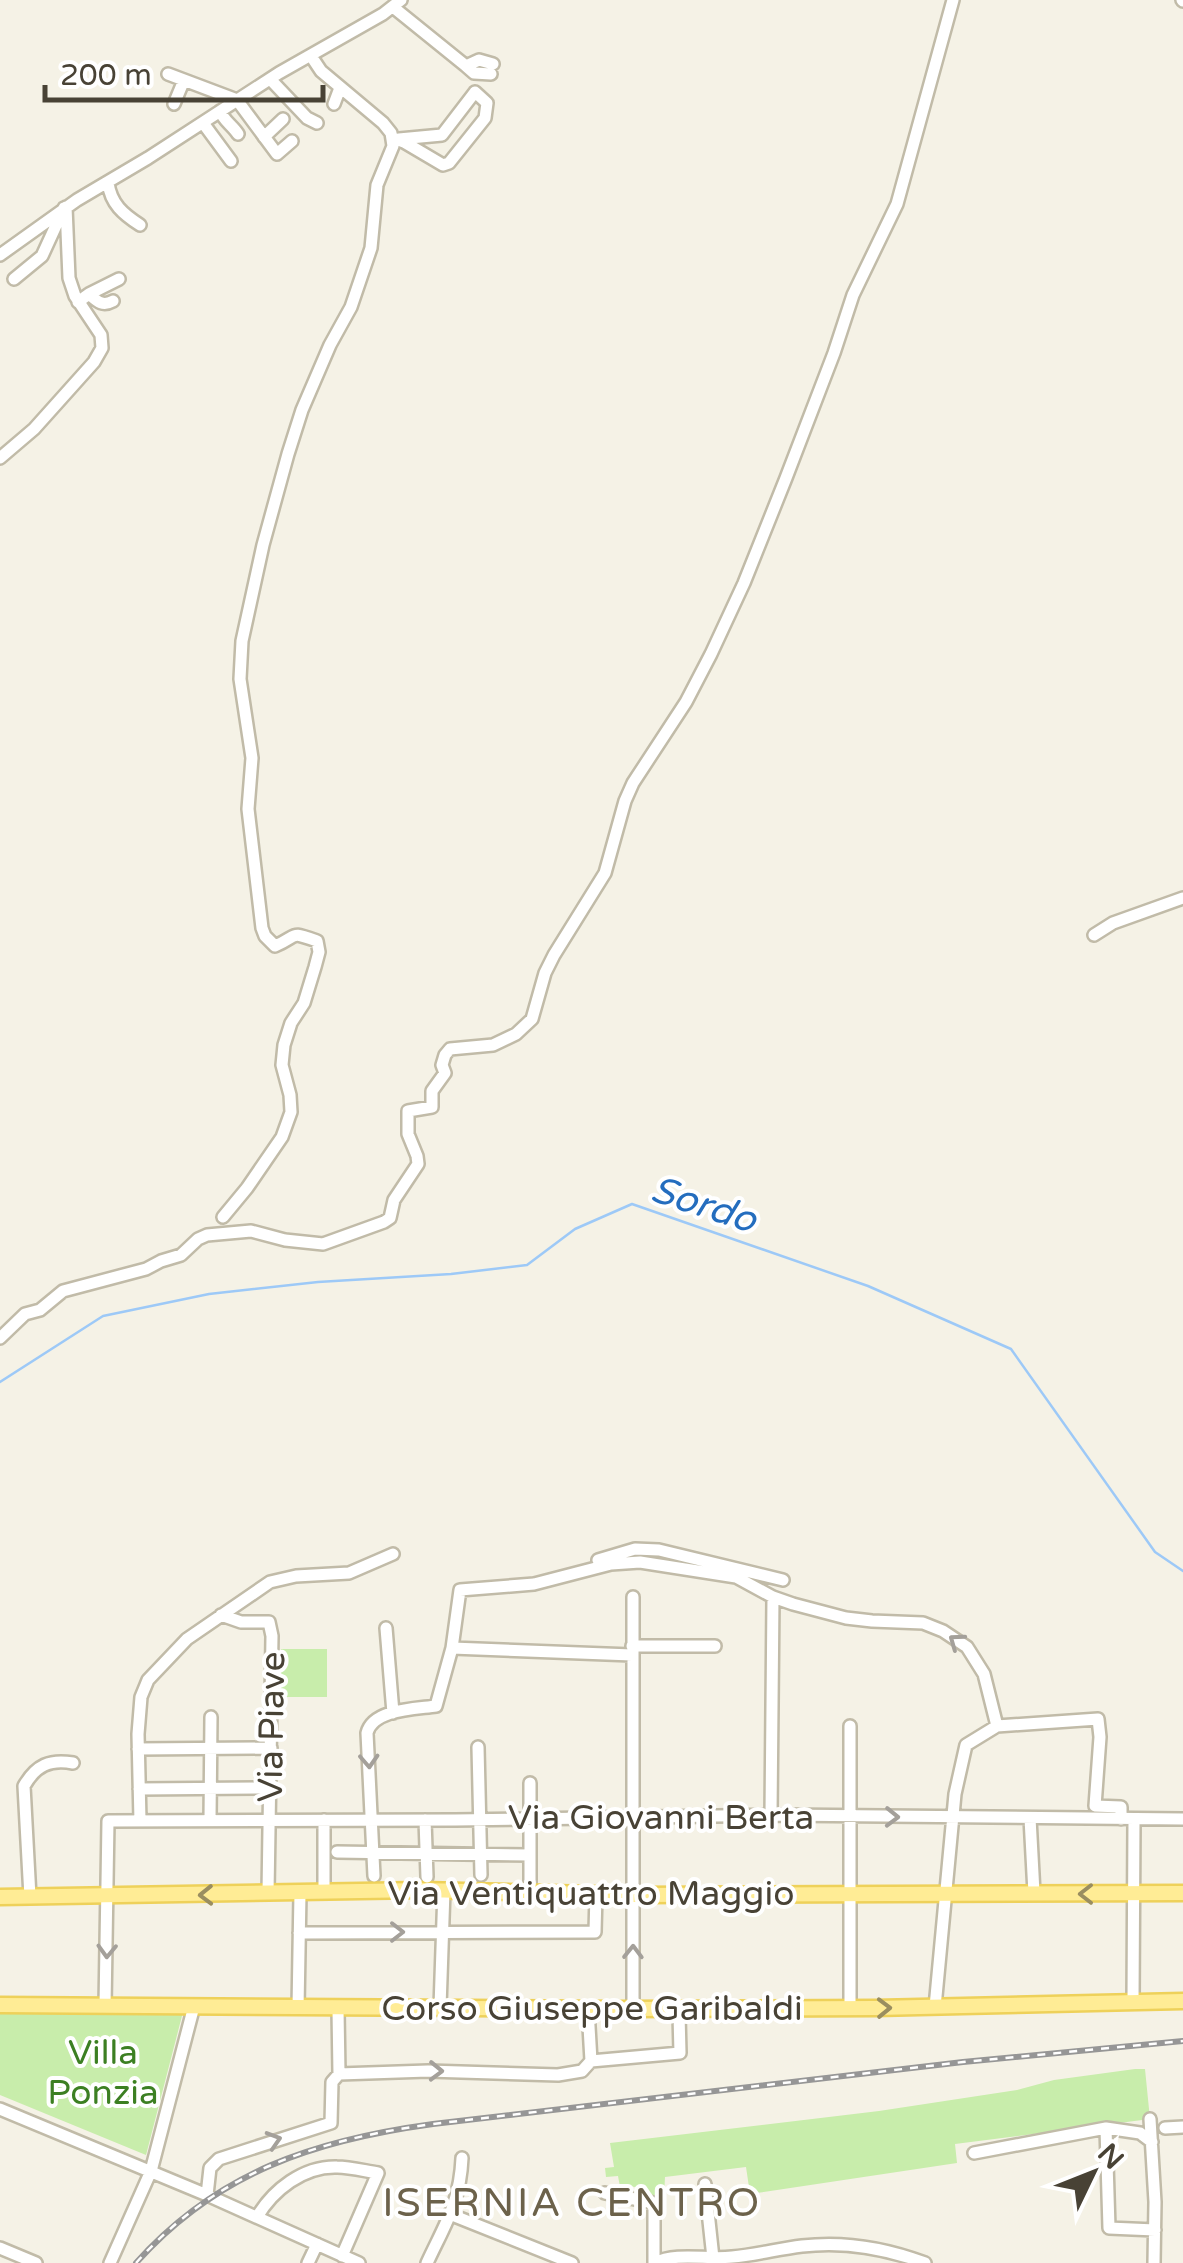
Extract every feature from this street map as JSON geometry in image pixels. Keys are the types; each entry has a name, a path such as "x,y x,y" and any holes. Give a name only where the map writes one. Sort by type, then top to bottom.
{"main road":[{"name":"Via Ventiquattro Maggio","path":"0,1897 444,1890 634,1896 1183,1894"},
{"name":"Corso Giuseppe Garibaldi","path":"0,2005 633,2009 1183,2002"}],"street":[{"path":"0,1338 25,1314 40,1310 63,1291 146,1269 180,1255 207,1235 252,1230 285,1240 323,1244 384,1222 390,1218 394,1200 418,1164 408,1134 408,1111 432,1107 432,1091 445,1073 445,1054 493,1044 516,1034 532,1019 554,955 605,873 633,782 686,702 744,583 853,295 897,204 953,0"},
{"path":"0,255 65,208 203,123 222,116 237,100 397,4 466,66 479,60 492,70"},
{"path":"311,56 320,71 396,138 443,165 449,163 485,118 487,103 476,92 430,156"},
{"path":"168,74 237,100 276,154 292,141"},
{"path":"174,104 184,80"},
{"path":"270,80 306,118 317,122"},
{"path":"334,104 340,88"},
{"path":"222,116 238,134"},
{"path":"220,136 224,128 222,116"},
{"path":"264,137 283,119"},
{"path":"203,123 231,161"},
{"path":"396,138 442,135"},
{"path":"223,1217 285,1130 292,1104 282,1065 284,1045 291,1023 304,1003 319,952 317,941 299,934 276,946 262,928 248,809 252,758 240,679 242,642 292,439 367,262 378,184 396,138"},
{"path":"108,183 118,208 140,225"},
{"path":"36,274 65,208"},
{"path":"0,458 34,428 100,354 101,336 83,298 68,278 65,208"},
{"path":"14,279 42,256"},
{"path":"83,298 119,279"},
{"path":"83,298 103,304 113,302"},
{"path":"1094,934 1112,922 1183,898"},
{"path":"583,1570 590,1562 635,1549 659,1550 784,1580"},
{"path":"105,2006 108,1821 140,1821 138,1749 141,1697 148,1680 187,1638 270,1582 296,1576 349,1573 394,1554"},
{"path":"374,1876 370,1724 393,1713 436,1706 452,1648 460,1590 534,1584 610,1564 640,1562 736,1578 773,1597 846,1618 923,1623 967,1647 984,1674 997,1726"},
{"path":"633,1597 633,2009"},
{"path":"770,1815 773,1597"},
{"name":"Via Piave","path":"221,1616 241,1622 270,1622 268,1893"},
{"path":"386,1628 393,1713"},
{"path":"452,1648 632,1650 715,1646"},
{"path":"210,1820 212,1718"},
{"path":"934,2007 955,1794 966,1745 997,1726 1098,1718 1095,1806 1121,1807 1128,1820 1134,2002"},
{"path":"850,1726 850,2008"},
{"path":"478,1747 481,1875"},
{"path":"138,1749 271,1748"},
{"path":"30,1897 24,1786 32,1772 56,1760 73,1763"},
{"path":"530,1783 530,1893"},
{"path":"139,1789 270,1788"},
{"name":"Via Giovanni Berta","path":"140,1821 770,1815 1183,1819"},
{"path":"1030,1818 1034,1894"},
{"path":"324,1820 324,1892"},
{"path":"425,1820 427,1876"},
{"path":"337,1852 530,1855"},
{"path":"440,2008 444,1890"},
{"path":"298,2008 300,1893"},
{"path":"299,1933 595,1932 596,1894"},
{"path":"110,2263 151,2171 194,2006"},
{"path":"590,2061 680,2053 681,2008"},
{"path":"207,2195 210,2168 219,2158 331,2122 332,2082 339,2074 338,2009"},
{"path":"339,2074 428,2070 558,2075 582,2071 590,2061 588,2009"},
{"path":"0,2110 151,2171 359,2263"},
{"path":"1150,2119 1154,2263"},
{"path":"1165,2128 1183,2127"},
{"path":"974,2153 1106,2128 1140,2133 1152,2142"},
{"path":"1106,2128 1109,2228 1154,2230"},
{"path":"427,2263 452,2215 462,2158"},
{"path":"257,2217 268,2198 297,2176 334,2166 378,2173 342,2256"},
{"path":"705,2184 713,2258"},
{"path":"605,2193 654,2203 654,2263 666,2257 713,2258 833,2244 864,2246 925,2263"},
{"path":"452,2215 572,2263"},
{"path":"308,2263 316,2244"},
{"path":"0,2248 36,2263"}],"green space":[{"path":"281,1649 327,1649 327,1697 281,1697"},
{"name":"Villa Ponzia","path":"183,2012 146,2155 0,2095 0,2013"},
{"path":"1145,2069 1150,2119 955,2144 957,2163 750,2194 746,2167 665,2177 664,2197 649,2199 648,2189 620,2187 618,2176 606,2177 605,2168 614,2167 610,2143 879,2111"}],"waterway":[{"name":"Sordo","path":"0,1382 103,1316 209,1294 527,1265 575,1229 632,1204 868,1286 1011,1349 1155,1552 1183,1571"}],"railway":[{"path":"136,2263 200,2205 234,2183 309,2151 390,2131 963,2062 1183,2041"}],"district":[{"name":"ISERNIA CENTRO","path":"572,2202"}]}
